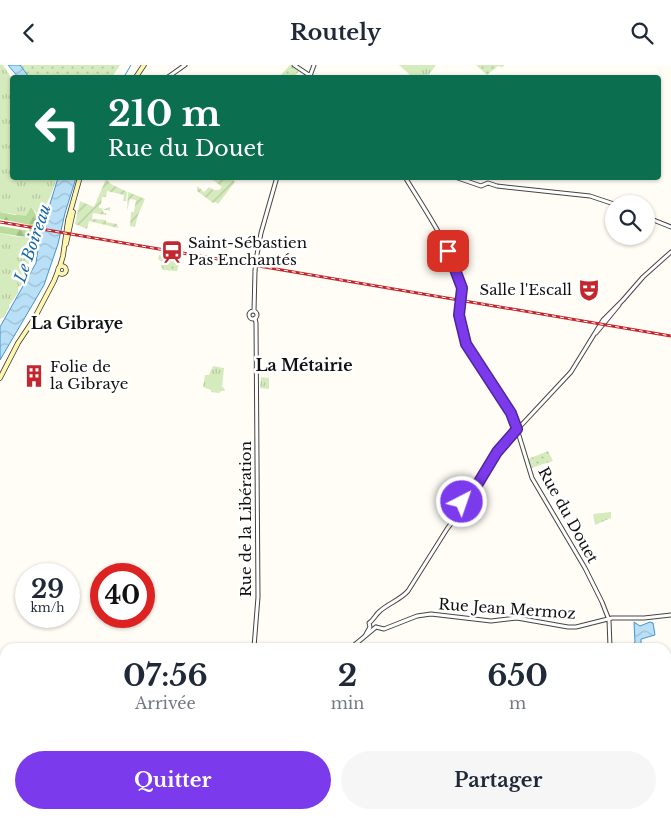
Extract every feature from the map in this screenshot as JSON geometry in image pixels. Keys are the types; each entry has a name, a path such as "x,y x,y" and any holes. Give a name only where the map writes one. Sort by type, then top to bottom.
{"main road":[{"path":"0,378 62,267 64,249 70,231 73,203 79,180"},
{"path":"59,273 65,272 62,267"}],"street":[{"path":"171,75 185,65"},
{"path":"294,65 308,75"},
{"name":"Rue de la Libération","path":"254,643 258,597 257,391 256,323 255,318 252,318 250,315 254,311 255,271 261,233 276,180"},
{"name":"Rue du Douet","path":"407,180 451,257 460,281 462,295 460,323 466,344 511,413 532,478 594,584 608,620 610,643"},
{"path":"464,180 481,186 488,183 507,188 590,197 605,201"},
{"path":"655,221 671,227"},
{"path":"373,628 369,623 373,621 379,612 408,591 447,529 464,506 463,501 465,499 468,500 497,452 571,372 595,333 643,277 671,252"},
{"name":"Rue Jean Mermoz","path":"373,628 384,629 426,614 491,621 517,618 568,627 608,620 671,615"},
{"path":"357,643 373,628 376,623 373,621"}],"green space":[{"path":"0,65 3,65 10,76 10,180 56,180 37,223 36,212 31,207 26,216 0,212"},
{"path":"20,65 120,65 113,75 28,75"},
{"path":"290,65 299,71 296,75 281,75"},
{"path":"399,65 436,65 428,75 409,74"},
{"path":"476,65 504,65 503,67 498,66 487,75"},
{"path":"106,180 127,192 126,201 123,201 124,195 107,191 106,197 102,197 99,208 105,209 110,207 110,211 102,209 104,213 107,213 106,215 93,213 92,219 106,220 106,222 117,224 118,228 89,221 87,229 75,224 80,201 94,207"},
{"path":"213,180 234,180 235,182 218,204 213,203 197,191 197,186 204,192 209,187 219,190 222,187"},
{"path":"128,192 145,199 135,227 130,226 131,212 134,212 136,200 130,199 127,211"},
{"path":"31,207 35,213 36,220 33,234 25,237 0,233 0,226 29,231 30,225 0,219 0,212 15,215"},
{"path":"0,233 21,237 37,235 37,255 28,266 27,275 18,288 18,293 9,305 4,317 0,319"},
{"path":"159,255 180,259 177,271 163,270 160,264 162,262 158,259"},
{"path":"213,366 224,368 222,387 225,391 219,393 211,392 211,390 203,387 205,375 209,375"},
{"path":"261,377 269,378 269,389 260,388"},
{"path":"548,451 553,461 531,468 528,459"},
{"path":"611,512 611,518 595,525 593,514"}],"water":[{"path":"8,65 20,65 28,75 16,75"},
{"path":"57,180 75,180 58,244 44,285 0,360 0,327 36,263 40,236"},
{"path":"634,622 640,626 650,622 653,623 655,635 641,639 641,643 635,642"}],"waterway":[{"name":"Le Boireau","path":"125,75 131,65"}],"railway":[{"path":"0,222 671,336"}],"place":[{"name":"Saint-Sébastien Pas Enchantés","path":"172,252"},
{"name":"Salle l'Escall","path":"589,290"},
{"name":"Folie de la Gibraye","path":"34,376"}],"district":[{"name":"La Gibraye","path":"77,323"},
{"name":"La Métairie","path":"304,365"}],"route":[{"path":"448,251 462,288 459,315 466,344 511,413 517,429 497,452 468,500 466,499 462,502"}]}
